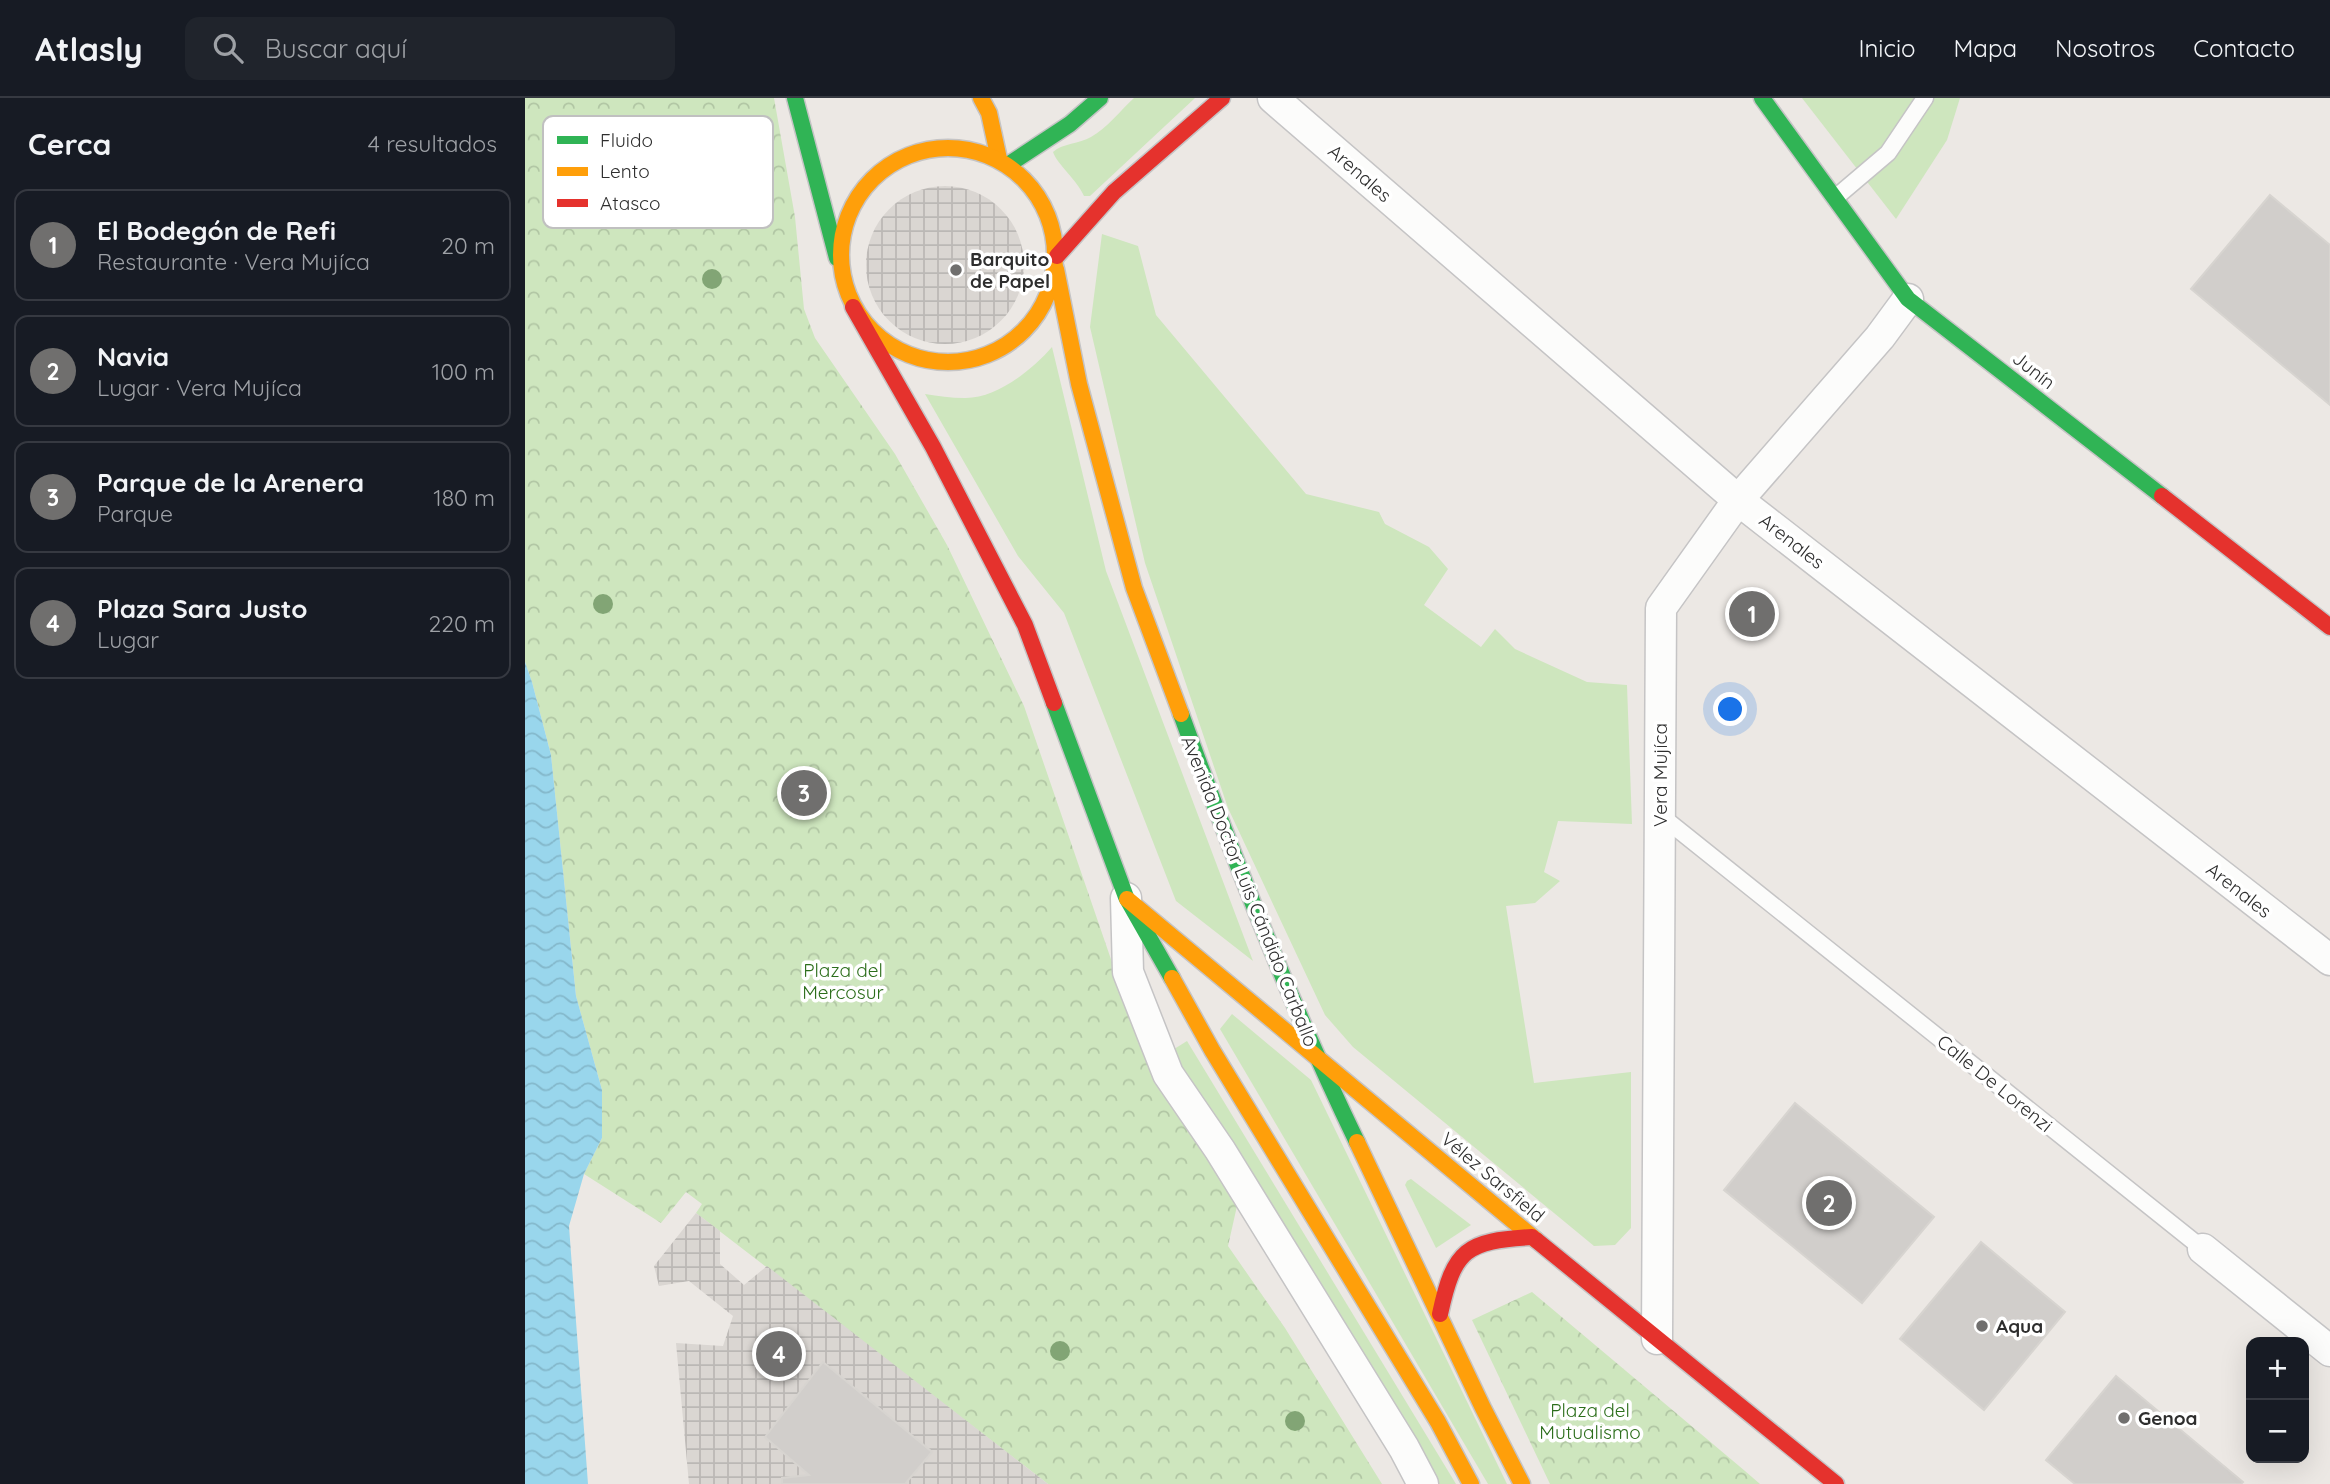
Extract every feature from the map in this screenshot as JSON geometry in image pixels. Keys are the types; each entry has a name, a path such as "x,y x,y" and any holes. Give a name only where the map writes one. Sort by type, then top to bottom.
{"main road":[{"path":"795,98 841,274 853,307 933,447 1025,625 1126,898 1212,1049 1438,1422 1471,1484"},
{"path":"981,98 989,113 1003,162"},
{"path":"1003,162 1070,124 1100,98"},
{"path":"853,307 878,337 911,357 949,363 987,356 1020,336 1035,317 1056,262 1114,192 1222,98"},
{"name":"Junín","path":"1762,98 1908,299 2330,627"},
{"path":"841,274 842,233 857,196 884,167 921,150 961,147 1003,162 1034,189 1051,221 1056,262"},
{"name":"Avenida Doctor Luis Cándido Carballo","path":"1056,262 1079,384 1134,588 1235,861 1316,1058 1522,1484"},
{"name":"Vélez Sarsfield","path":"1126,898 1532,1237 1836,1484"},
{"path":"1440,1314 1451,1271 1469,1251 1493,1240 1532,1237"}],"street":[{"name":"Arenales","path":"1273,98 1738,500 2330,960"},
{"name":"Vera Mujíca","path":"1657,1339 1661,608 1738,500 1880,337 1908,299"},
{"path":"1126,898 1128,972 1168,1074 1220,1150 1404,1448 1423,1484"},
{"name":"Calle De Lorenzi","path":"2203,1250 2330,1351"}],"lane":[{"path":"1835,198 1888,153 1925,98"},
{"name":"Calle De Lorenzi","path":"1660,815 2203,1250"}],"green space":[{"name":"Plaza del Mercosur","path":"525,98 774,98 795,217 804,309 815,338 895,454 947,545 1024,706 1137,1035 1167,1092 1237,1206 1228,1246 1285,1328 1382,1484 1048,1484 696,1213 702,1204 686,1192 661,1223 584,1174 602,1138 602,1090 576,996 551,755 525,662"},
{"path":"1134,98 1195,98 1090,196 1084,196 1053,152 1097,133"},
{"path":"1802,98 1960,98 1947,140 1896,219"},
{"path":"1102,234 1138,246 1156,315 1306,494 1379,512 1385,524 1429,547 1448,569 1424,605 1481,647 1495,629 1515,649 1587,682 1627,685 1632,824 1558,821 1544,872 1560,881 1535,903 1506,906 1534,1083 1631,1072 1631,1228 1615,1245 1594,1246 1353,1047 1325,1015 1228,808 1145,563 1090,327"},
{"path":"1052,347 1106,571 1253,961 1176,901 1064,613 1018,556 925,394 964,398 988,394 1024,374"},
{"path":"1232,1014 1311,1080 1507,1484 1488,1484 1220,1029"},
{"path":"1187,1041 1456,1484 1435,1484 1171,1051"},
{"path":"1411,1179 1471,1225 1436,1248 1405,1185"},
{"name":"Plaza del Mutualismo","path":"1532,1292 1760,1484 1550,1484 1472,1320"}],"shaded area":[{"path":"945,186 975,192 1001,209 1018,235 1024,265 1018,295 1001,321 975,338 945,344 915,338 889,321 872,295 866,265 872,235 889,209 915,192"},
{"path":"696,1213 720,1231 720,1264 744,1285 767,1266 1048,1484 905,1484 932,1452 823,1362 765,1437 809,1475 782,1478 782,1484 689,1484 676,1343 723,1346 733,1316 689,1281 659,1286 654,1266"}],"water":[{"path":"525,662 551,755 576,996 602,1090 602,1138 584,1174 569,1226 588,1484 525,1484"}],"building":[{"path":"2270,195 2330,245 2330,405 2191,289"},
{"path":"1795,1103 1934,1217 1862,1303 1724,1190"},
{"name":"Aqua","path":"1981,1242 2065,1312 1984,1410 1900,1339"},
{"path":"823,1362 932,1452 905,1484 782,1484 782,1478 809,1475 765,1437"},
{"name":"Genoa","path":"2116,1376 2243,1482 2075,1484 2046,1460"}],"traffic: fast":[{"path":"795,98 837,258"},
{"path":"1008,165 1070,124 1100,98"},
{"path":"1762,98 1908,299 2162,496"},
{"path":"1054,703 1126,897 1172,978"},
{"path":"1181,714 1264,930 1357,1142"}],"traffic: slow":[{"path":"981,98 989,113 999,159"},
{"path":"948,148 989,156 1024,179 1047,214 1055,255 1047,296 1024,331 989,354 948,362 907,354 872,331 849,296 841,255 849,214 872,179 907,156 948,148"},
{"path":"1056,269 1079,384 1134,588 1181,714"},
{"path":"1127,899 1536,1240"},
{"path":"1172,978 1212,1050 1438,1422 1471,1484"},
{"path":"1357,1142 1483,1408 1522,1484"}],"traffic: jam":[{"path":"1057,256 1114,192 1222,98"},
{"path":"853,307 933,447 1025,625 1054,703"},
{"path":"2162,496 2330,627"},
{"path":"1440,1314 1451,1275 1467,1253 1492,1242 1532,1237"},
{"path":"1536,1240 1836,1484"}],"place":[{"name":"Barquito de Papel","path":"956,270"},
{"name":"El Bodegón de Refi","path":"1752,614"},
{"name":"Parque de la Arenera","path":"804,793"},
{"name":"Navia","path":"1829,1203"},
{"name":"Aqua","path":"1982,1326"},
{"name":"Plaza Sara Justo","path":"779,1354"},
{"name":"Genoa","path":"2124,1418"}]}
